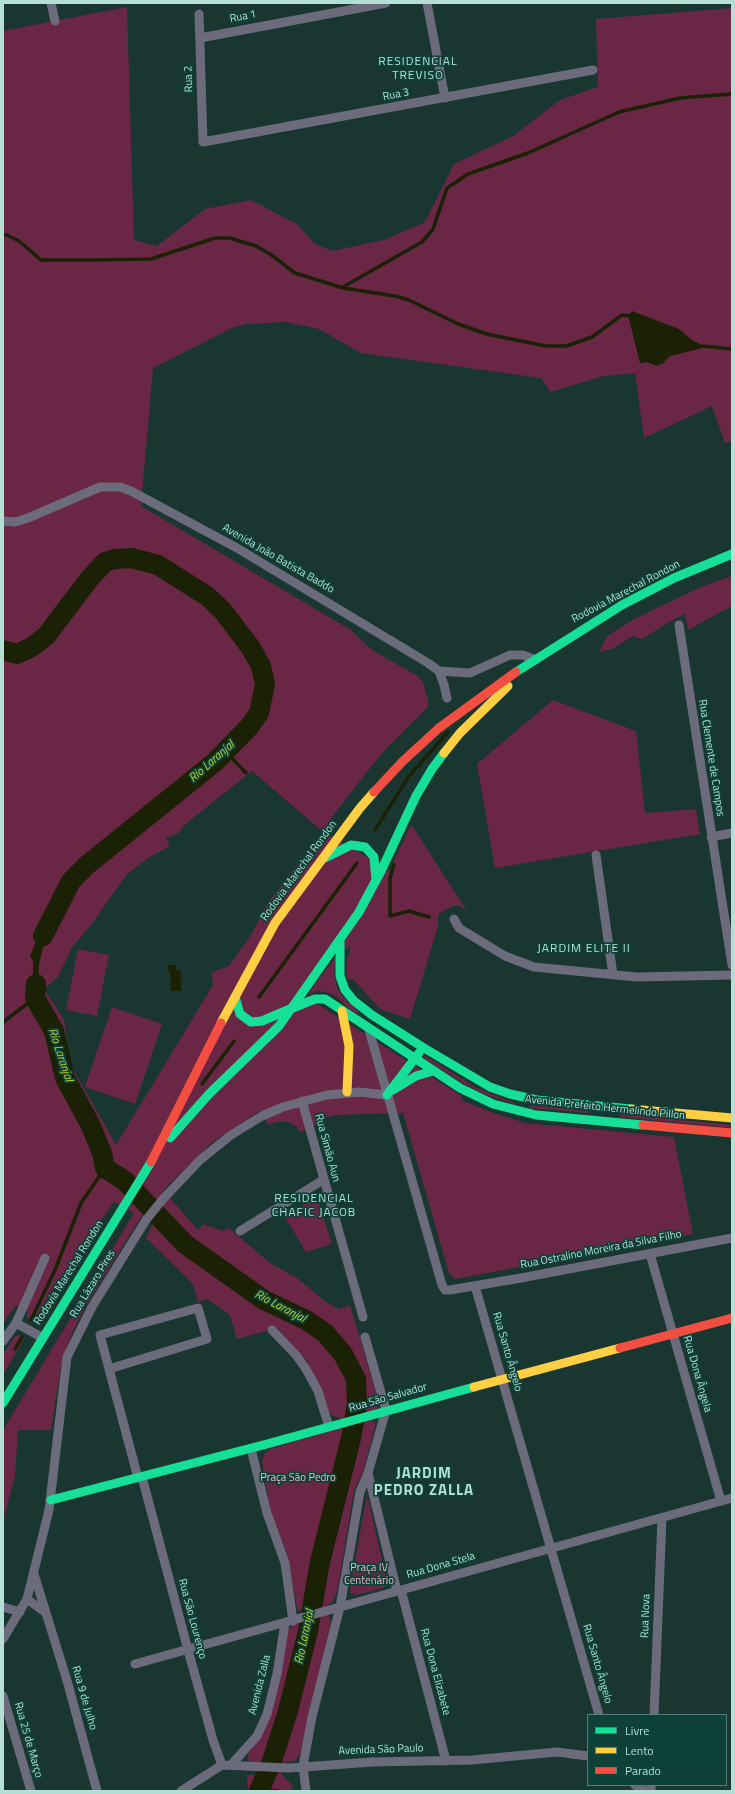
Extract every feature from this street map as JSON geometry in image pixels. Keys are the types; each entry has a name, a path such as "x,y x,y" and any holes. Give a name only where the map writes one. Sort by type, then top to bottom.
{"main road":[{"name":"Rodovia Marechal Rondon","path":"3,1403 156,1155 252,962 275,923 360,808 419,747 454,716 515,672 536,660 590,624 650,590 696,568 732,554"},
{"name":"Rodovia Marechal Rondon","path":"156,1155 202,1102 266,1040 293,1008 340,940 376,882 416,796 441,757 471,721 536,660"},
{"path":"322,860 346,847 361,846 368,849 374,858 376,882"},
{"name":"Avenida Prefeito Hermelindo Pillon","path":"340,940 340,976 348,994 363,1008 424,1048 490,1087 523,1097 732,1118"},
{"path":"235,997 240,1014 251,1022 262,1021 293,1008"},
{"name":"Avenida Prefeito Hermelindo Pillon","path":"293,1008 320,998 329,1001 369,1030 433,1071 460,1088 492,1104 521,1112 732,1133"},
{"path":"342,1011 349,1046 347,1092"},
{"path":"387,1095 414,1058 424,1048"},
{"path":"387,1095 409,1079 433,1071"},
{"path":"521,1112 523,1097"},
{"path":"606,1121 607,1106"},
{"name":"Rua São Salvador","path":"51,1500 251,1449 342,1424 386,1410 732,1318"}],"street":[{"path":"51,3 55,21"},
{"name":"Rua 1","path":"200,38 386,3"},
{"path":"427,3 445,98"},
{"name":"Rua 2","path":"199,14 204,142"},
{"name":"Rua 3","path":"204,142 593,70"},
{"name":"Avenida João Batista Baddo","path":"3,521 15,522 28,518 100,487 108,485 120,487 131,491 237,548 439,671"},
{"name":"Rua Clemente de Campos","path":"679,625 732,966"},
{"path":"447,698 439,671 470,673 510,655 523,655 536,660"},
{"path":"711,836 732,833"},
{"path":"596,855 613,975"},
{"path":"454,919 459,928 519,962 546,969 613,975 668,977 732,975"},
{"path":"369,1030 443,1288 450,1290 475,1286"},
{"name":"Rua Lázaro Pires","path":"3,1639 27,1599 51,1500 63,1376 67,1357 92,1306 146,1220 163,1199 200,1160 231,1135 272,1110 302,1101 347,1092 387,1095"},
{"name":"Rua Simão Aun","path":"302,1101 323,1180 363,1317"},
{"path":"240,1231 323,1180"},
{"name":"Rua Ostralino Moreira da Silva Filho","path":"475,1286 732,1238"},
{"name":"Rua Dona Ângela","path":"650,1254 721,1501"},
{"path":"3,1341 16,1322 45,1258"},
{"name":"Rua Santo Ângelo","path":"475,1286 599,1714"},
{"name":"Rua São Lourenço","path":"109,1369 207,1339 198,1308 100,1335 109,1369 213,1740 227,1765"},
{"path":"16,1322 43,1338"},
{"path":"272,1330 296,1355 306,1369 318,1391 329,1427"},
{"path":"306,1790 303,1766 312,1717 340,1607 360,1492 368,1474 386,1410 365,1337"},
{"path":"251,1449 267,1513 285,1563 294,1621"},
{"name":"Rua Dona Elizabete","path":"368,1474 446,1761"},
{"name":"Rua Dona Stela","path":"134,1664 294,1621 327,1610 732,1498"},
{"name":"Rua Nova","path":"654,1714 662,1518"},
{"name":"Rua 9 de Julho","path":"34,1574 97,1791"},
{"path":"27,1599 46,1613"},
{"path":"3,1606 20,1612"},
{"name":"Avenida Zalla","path":"227,1765 257,1736 267,1714 277,1674 294,1621"},
{"name":"Rua 25 de Março","path":"3,1696 31,1791"},
{"name":"Avenida São Paulo","path":"227,1765 282,1768 372,1762 446,1761 557,1752 587,1756"},
{"path":"181,1791 227,1765"}],"green space":[{"name":"Praça São Pedro","path":"127,7 134,240 157,246 205,209 251,200 297,224 315,244 332,251 384,240 425,222 454,164 513,136 560,100 598,87 596,19 732,8 732,441 725,443 712,406 644,438 635,373 604,376 550,392 541,378 361,353 319,329 286,322 246,324 234,327 153,368 141,506 351,630 372,650 416,675 423,682 428,700 428,707 382,753 334,814 323,832 390,870 411,824 467,911 460,906 453,906 438,915 438,926 410,1019 380,1009 352,978 347,980 346,963 351,946 335,954 305,996 462,1096 461,1100 488,1111 525,1123 674,1137 693,1234 455,1279 449,1273 403,1113 335,1115 319,1119 318,1124 300,1132 296,1126 289,1122 277,1122 268,1125 260,1111 214,1141 163,1190 198,1230 203,1224 223,1231 229,1228 270,1263 297,1278 326,1302 339,1309 350,1305 379,1402 372,1420 375,1423 375,1427 363,1472 354,1491 337,1592 332,1602 326,1606 331,1623 301,1753 295,1761 281,1763 281,1774 291,1784 293,1791 248,1791 247,1775 260,1775 261,1764 251,1762 248,1758 248,1754 264,1731 272,1708 288,1630 293,1625 300,1623 302,1613 297,1609 288,1557 271,1513 262,1461 265,1453 271,1449 335,1430 340,1418 333,1416 329,1412 321,1389 307,1361 277,1328 237,1339 230,1315 208,1299 198,1302 193,1284 146,1238 153,1223 141,1217 84,1309 71,1335 61,1366 51,1430 18,1430 15,1476 3,1521 3,1430 134,1213 114,1202 52,1290 33,1322 27,1318 27,1311 16,1305 3,1323 3,31","holes":["252,771 323,832 267,904 253,932 229,966 212,972 213,985 116,1145 70,1064 64,1020 44,989 58,977 72,947 91,925 127,874 148,858 170,846 166,838 180,832 183,826"]},
{"path":"732,576 732,606 688,630 685,614 642,639 633,636 612,649 599,652 607,636 636,618 703,586"},
{"path":"553,700 636,731 645,813 696,809 700,834 495,868 477,764"},
{"path":"78,949 109,955 97,1016 66,1010"},
{"path":"337,955 334,971 337,988 343,997 359,1012 358,1014 349,1009 336,996 326,992 317,991 307,995"},
{"path":"112,1007 162,1024 135,1104 85,1087"},
{"path":"426,1056 475,1087 515,1104 486,1095 463,1083 425,1059 424,1057"},
{"path":"530,1105 588,1111 590,1113 529,1108"},
{"path":"620,1114 732,1125 732,1128 620,1117"},
{"path":"314,1199 319,1203 332,1244 306,1252 284,1215"},
{"path":"20,1335 25,1337 3,1375 3,1354 15,1336"},
{"name":"Praça IV Centenário","path":"367,1494 387,1581 383,1588 356,1595 351,1593 350,1589"}],"water":[{"path":"632,311 679,329 692,340 706,347 670,356 662,364 656,366 647,362 640,363 629,319 629,315"},
{"path":"55,911 56,920 45,940 39,964 38,992 41,1010 34,1005 32,997 33,961 30,956 39,934"},
{"path":"168,965 176,965 176,970 181,970 181,991 171,991"},
{"path":"64,1046 70,1077 90,1124 77,1108 53,1055"}],"waterway":[{"path":"343,287 422,242 433,229 447,188 468,174 528,153 619,112 680,98 732,94"},
{"path":"3,235 7,235 19,241 41,260 151,259 215,238 230,238 256,246 270,254 295,273 343,288 395,296 409,300 458,324 487,334 546,346 567,346 592,337 622,315 631,316"},
{"path":"703,346 732,349"},
{"name":"Rio Laranjal","path":"3,650 17,654 32,647 46,636 90,578 105,562 115,559 132,558 158,565 207,596 223,611 251,648 261,666 265,684 259,713 249,727 215,762 87,865 71,881 43,936"},
{"path":"375,830 409,776 448,732"},
{"path":"225,751 246,773"},
{"path":"259,997 357,863"},
{"path":"394,865 390,878 390,916 409,911 429,917"},
{"name":"Rio Laranjal","path":"36,984 35,998 54,1031 65,1078 90,1124 102,1153 105,1168 125,1181 185,1244 264,1300 306,1320 325,1333 343,1354 356,1379 357,1404 351,1438 320,1562 308,1631 288,1711 271,1764 259,1791"},
{"path":"3,1022 35,998"},
{"path":"202,1084 234,1041"},
{"path":"31,1320 55,1270 81,1203 105,1168"},
{"path":"15,1349 22,1337"},
{"path":"259,1790 279,1791"}],"traffic: fast":[{"path":"516,672 622,605 674,578 732,554"},
{"path":"170,1138 209,1094 279,1026 359,912 381,871 416,796 432,769 444,753"},
{"path":"325,858 351,845 365,847 374,857 376,881"},
{"path":"340,940 340,976 345,990 354,1001 372,1015 424,1048 490,1087 510,1094 537,1100 631,1109"},
{"path":"235,997 240,1014 251,1022 262,1021 290,1009"},
{"path":"293,1008 315,999 325,999 460,1088 493,1104 536,1115 643,1125"},
{"path":"387,1095 419,1053"},
{"path":"393,1090 416,1076 433,1071"},
{"path":"3,1403 151,1162"},
{"path":"51,1500 267,1444 474,1387"}],"traffic: slow":[{"path":"444,753 460,733 508,686"},
{"path":"221,1023 275,923 360,808 374,792"},
{"path":"342,1011 349,1046 347,1092"},
{"path":"631,1109 732,1118"},
{"path":"474,1387 620,1348"}],"traffic: jam":[{"path":"374,792 403,761 439,728 516,672"},
{"path":"151,1162 221,1023"},
{"path":"643,1125 732,1133"},
{"path":"620,1348 732,1318"}],"district":[{"name":"RESIDENCIAL TREVISO","path":"418,69"},
{"name":"JARDIM ELITE II","path":"584,949"},
{"name":"RESIDENCIAL CHAFIC JACOB","path":"314,1206"},
{"name":"JARDIM PEDRO ZALLA","path":"424,1482"}]}
